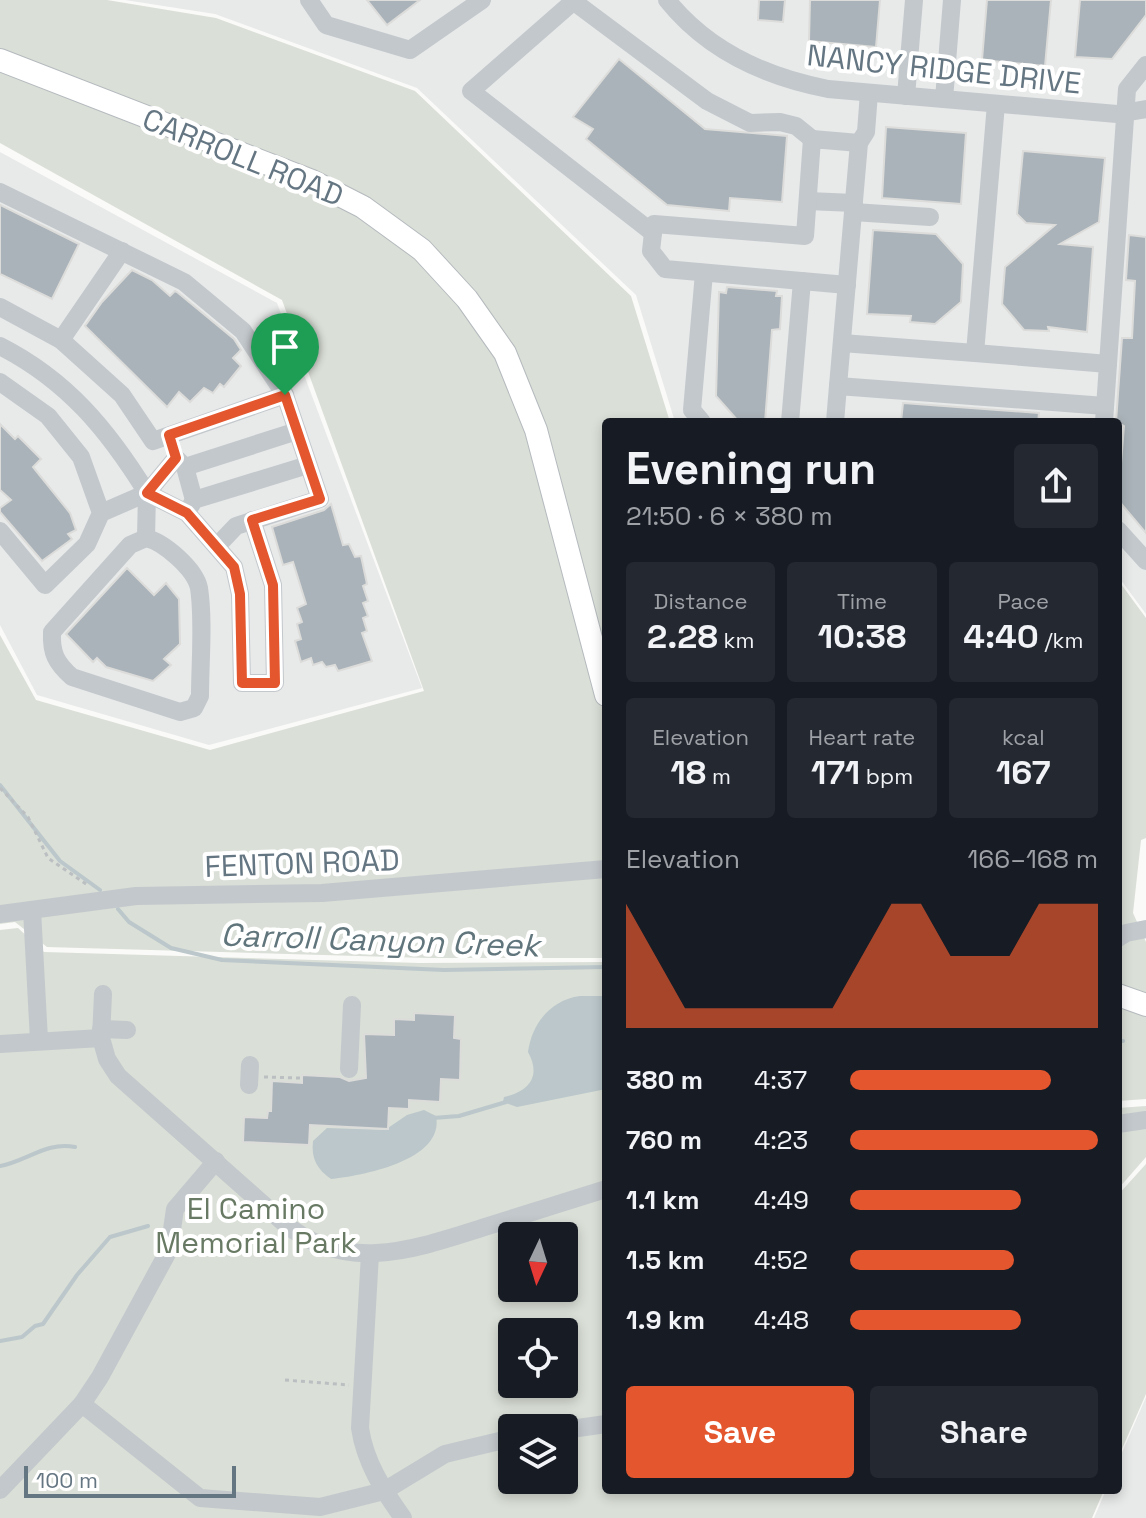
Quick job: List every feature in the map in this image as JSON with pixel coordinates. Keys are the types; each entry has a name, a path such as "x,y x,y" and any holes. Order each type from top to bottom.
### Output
{"main road":[{"name":"CARROLL ROAD","path":"0,60 312,181 363,207 422,250 467,299 505,353 536,430 602,680"},
{"path":"1122,996 1146,1005"}],"street":[{"path":"309,0 326,25 410,50 482,0"},
{"path":"448,0 459,16"},
{"name":"NANCY RIDGE DRIVE","path":"667,0 701,35 755,67 789,82 869,93 1117,114 1137,110"},
{"path":"906,96 914,0"},
{"path":"944,99 952,0"},
{"path":"653,233 471,91 574,1 707,101 750,123 780,122 796,126 812,139 859,143"},
{"path":"838,386 1104,414 1137,110 1127,89 1146,65"},
{"path":"835,418 859,143 866,132 869,93"},
{"path":"975,353 996,104"},
{"path":"812,139 805,236 654,224 651,251 665,269 847,285"},
{"path":"0,192 184,282 243,331 285,395 320,499 236,526 217,546"},
{"path":"808,201 930,217"},
{"path":"61,340 122,251"},
{"path":"699,418 692,410 704,273"},
{"path":"790,418 802,281"},
{"path":"0,307 61,340 122,395 153,441 285,395"},
{"path":"842,343 1108,364"},
{"path":"0,346 63,386 102,425 147,493 146,538"},
{"path":"0,382 48,416 81,457 101,513"},
{"path":"0,531 45,585 87,544 101,513 147,493 181,462 297,431"},
{"path":"169,435 181,462 191,506 234,567 240,594 242,683 275,683 273,585 252,520"},
{"path":"147,493 191,506 308,465"},
{"path":"1122,534 1146,561"},
{"path":"146,538 159,541 169,548 198,585 200,696 194,708 180,712 72,677 59,666 51,649 52,632 130,545 146,538"},
{"name":"FENTON ROAD","path":"0,914 136,896 322,893 602,869"},
{"path":"32,910 39,1040"},
{"path":"1122,936 1146,929"},
{"path":"103,994 101,1034 114,1059 118,1076 295,1233 326,1246 370,1254 409,1251 602,1190"},
{"path":"349,1069 352,1005"},
{"path":"0,1044 127,1030"},
{"path":"1122,1123 1146,1120"},
{"path":"0,1490 82,1404 169,1250 175,1209 216,1161"},
{"path":"370,1254 360,1385 363,1448 384,1491 403,1518"},
{"path":"82,1404 200,1498 320,1507 384,1491 445,1454 498,1441"},
{"path":"578,1428 602,1425"}],"path":[{"path":"0,788 28,817 48,858 108,900"},
{"path":"249,1076 300,1078"},
{"path":"285,1380 360,1385"}],"shaded area":[{"path":"125,0 1146,0 1146,614 1122,581 1122,418 674,418 636,295 417,88 215,14"},
{"path":"0,152 277,303 422,688 209,745 37,695 0,625"},
{"path":"602,996 602,1090 517,1107 503,1102 504,1097 526,1087 533,1076 534,1069 528,1052 539,1023 552,1008 570,998"},
{"path":"424,1110 436,1116 435,1132 414,1155 398,1163 331,1179 316,1163 313,1141 327,1128 385,1130 407,1115"},
{"path":"1146,1397 1146,1518 1094,1518 1104,1494 1122,1494 1122,1453"}],"green space":[{"path":"0,0 107,0 216,18 415,91 631,296 669,418 602,418 602,958 428,958 47,947 15,922 0,924 0,635 36,700 210,750 424,691 282,300 0,143"},
{"path":"1122,585 1146,618 1146,838 1141,840 1133,913 1146,942 1146,1099 1122,1101"},
{"name":"El Camino Memorial Park","path":"18,928 44,952 419,963 602,962 602,1494 1102,1494 1092,1518 0,1518 0,930"},
{"path":"1146,1106 1146,1157 1122,1184 1122,1108"},
{"path":"1146,1164 1146,1394 1122,1449 1122,1191"}],"building":[{"path":"367,0 420,0 387,25"},
{"path":"759,0 785,0 783,22 758,20"},
{"path":"810,0 880,0 876,47 809,41"},
{"path":"987,0 1051,0 1045,66 982,60"},
{"path":"1080,0 1146,0 1146,15 1112,59 1075,57"},
{"path":"619,59 705,129 787,136 782,202 730,198 729,211 667,205 586,139 593,129 573,117"},
{"path":"886,127 966,133 961,204 882,198"},
{"path":"1023,151 1105,158 1099,222 1060,244 1093,247 1087,332 1048,327 1049,331 1024,330 1002,304 1005,267 1055,225 1026,223 1017,214"},
{"path":"0,205 79,244 52,299 0,274"},
{"path":"873,230 936,234 963,264 961,302 935,324 910,322 911,316 867,314"},
{"path":"1129,235 1146,237 1146,533 1122,505 1124,426 1122,418 1116,418 1122,338 1132,338 1135,281 1126,280"},
{"path":"132,270 152,280 170,296 177,292 234,339 241,350 233,358 241,366 224,387 220,384 213,393 204,388 190,402 179,392 167,407 85,326 102,302"},
{"path":"727,287 777,291 776,296 782,296 780,329 772,330 765,418 735,418 716,396 719,292 726,293"},
{"path":"903,403 1039,413 1038,418 901,418"},
{"path":"0,424 15,439 18,436 41,459 33,467 70,513 76,530 68,534 72,539 42,561 0,512 0,508 11,500 0,490"},
{"path":"331,504 343,545 349,544 355,557 361,556 367,584 363,586 368,601 363,603 368,616 363,618 367,631 362,633 372,661 338,671 335,665 326,667 322,662 313,665 311,658 301,662 295,641 301,639 297,624 302,622 297,608 306,604 293,562 283,565 272,527 324,510"},
{"path":"127,568 154,595 166,583 179,599 180,644 164,659 171,665 153,681 106,667 97,658 93,662 66,634"},
{"path":"414,1013 455,1015 454,1038 461,1039 460,1080 441,1079 440,1102 409,1100 409,1109 389,1108 388,1129 310,1125 309,1145 243,1142 244,1117 267,1118 268,1111 271,1111 272,1081 302,1083 302,1075 340,1077 349,1081 366,1078 364,1034 394,1035 394,1019 414,1020"}],"waterway":[{"name":"Carroll Canyon Creek","path":"0,785 60,861 100,890"},
{"name":"Carroll Canyon Creek","path":"118,909 129,922 171,948 222,960 444,970 602,967"},
{"path":"433,1118 459,1116 506,1102"},
{"path":"0,1166 46,1149 75,1147"},
{"path":"0,1341 22,1337 35,1326 43,1324 77,1275 110,1237 148,1226"}],"route":[{"path":"285,395 320,499 252,520 273,585 275,683 242,683 240,594 234,567 187,513 147,493 176,458 169,435 285,395"}]}
